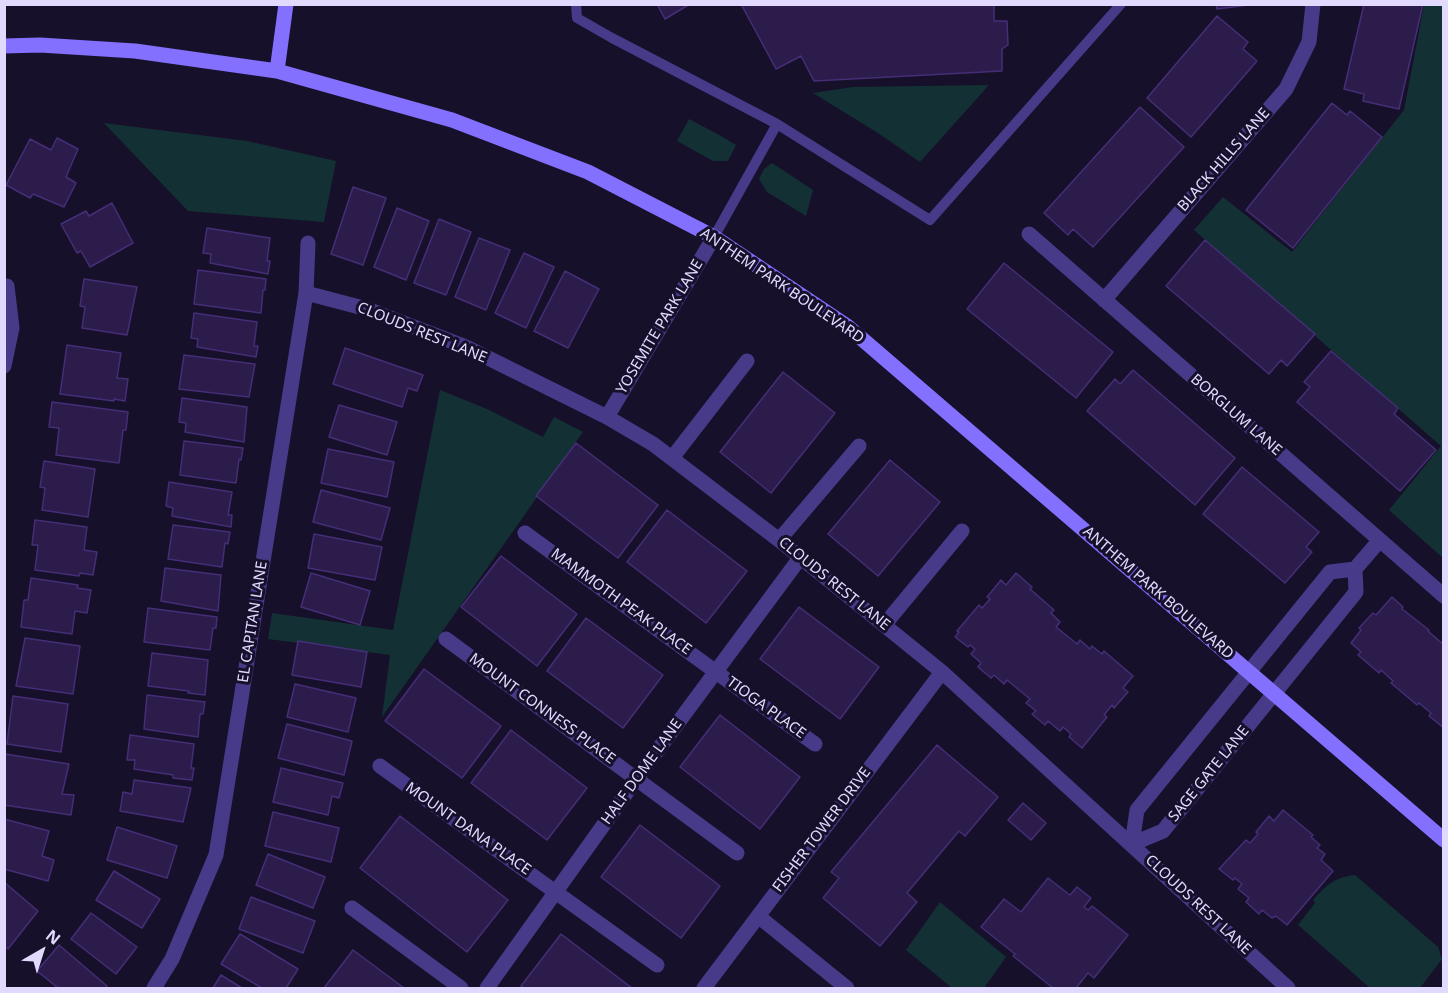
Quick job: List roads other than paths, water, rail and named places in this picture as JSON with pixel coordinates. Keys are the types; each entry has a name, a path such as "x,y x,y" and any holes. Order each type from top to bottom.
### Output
{"main road":[{"path":"277,71 286,4"},
{"name":"ANTHEM PARK BOULEVARD","path":"4,46 40,45 135,51 277,71 452,120 588,172 714,237 847,326 1443,840"}],"street":[{"name":"BLACK HILLS LANE","path":"1104,300 1286,89 1309,42 1312,4"},
{"name":"BORGLUM LANE","path":"1029,234 1443,596"},
{"name":"YOSEMITE PARK LANE","path":"607,417 714,237"},
{"name":"EL CAPITAN LANE","path":"154,988 172,959 216,855 306,293 308,243"},
{"path":"4,366 12,328 6,286"},
{"name":"CLOUDS REST LANE","path":"306,293 366,309 466,347 607,417 672,458 885,624 942,672 1288,988"},
{"path":"672,458 747,361"},
{"path":"779,540 859,446"},
{"path":"885,624 962,531"},
{"name":"MAMMOTH PEAK PLACE","path":"525,533 716,672"},
{"path":"1132,844 1137,810 1330,572 1355,569 1380,540"},
{"name":"HALF DOME LANE","path":"487,988 637,778 800,558"},
{"name":"SAGE GATE LANE","path":"1132,844 1163,831 1356,592 1355,569"},
{"name":"MOUNT CONNESS PLACE","path":"446,639 737,853"},
{"name":"TIOGA PLACE","path":"716,672 815,744"},
{"name":"FISHER TOWER DRIVE","path":"704,988 942,672"},
{"name":"MOUNT DANA PLACE","path":"380,766 657,965"},
{"path":"352,908 461,988"},
{"path":"758,916 847,988"}],"lane":[{"path":"576,4 577,18 777,124 930,220 1121,4"},
{"path":"714,237 777,124"}]}
